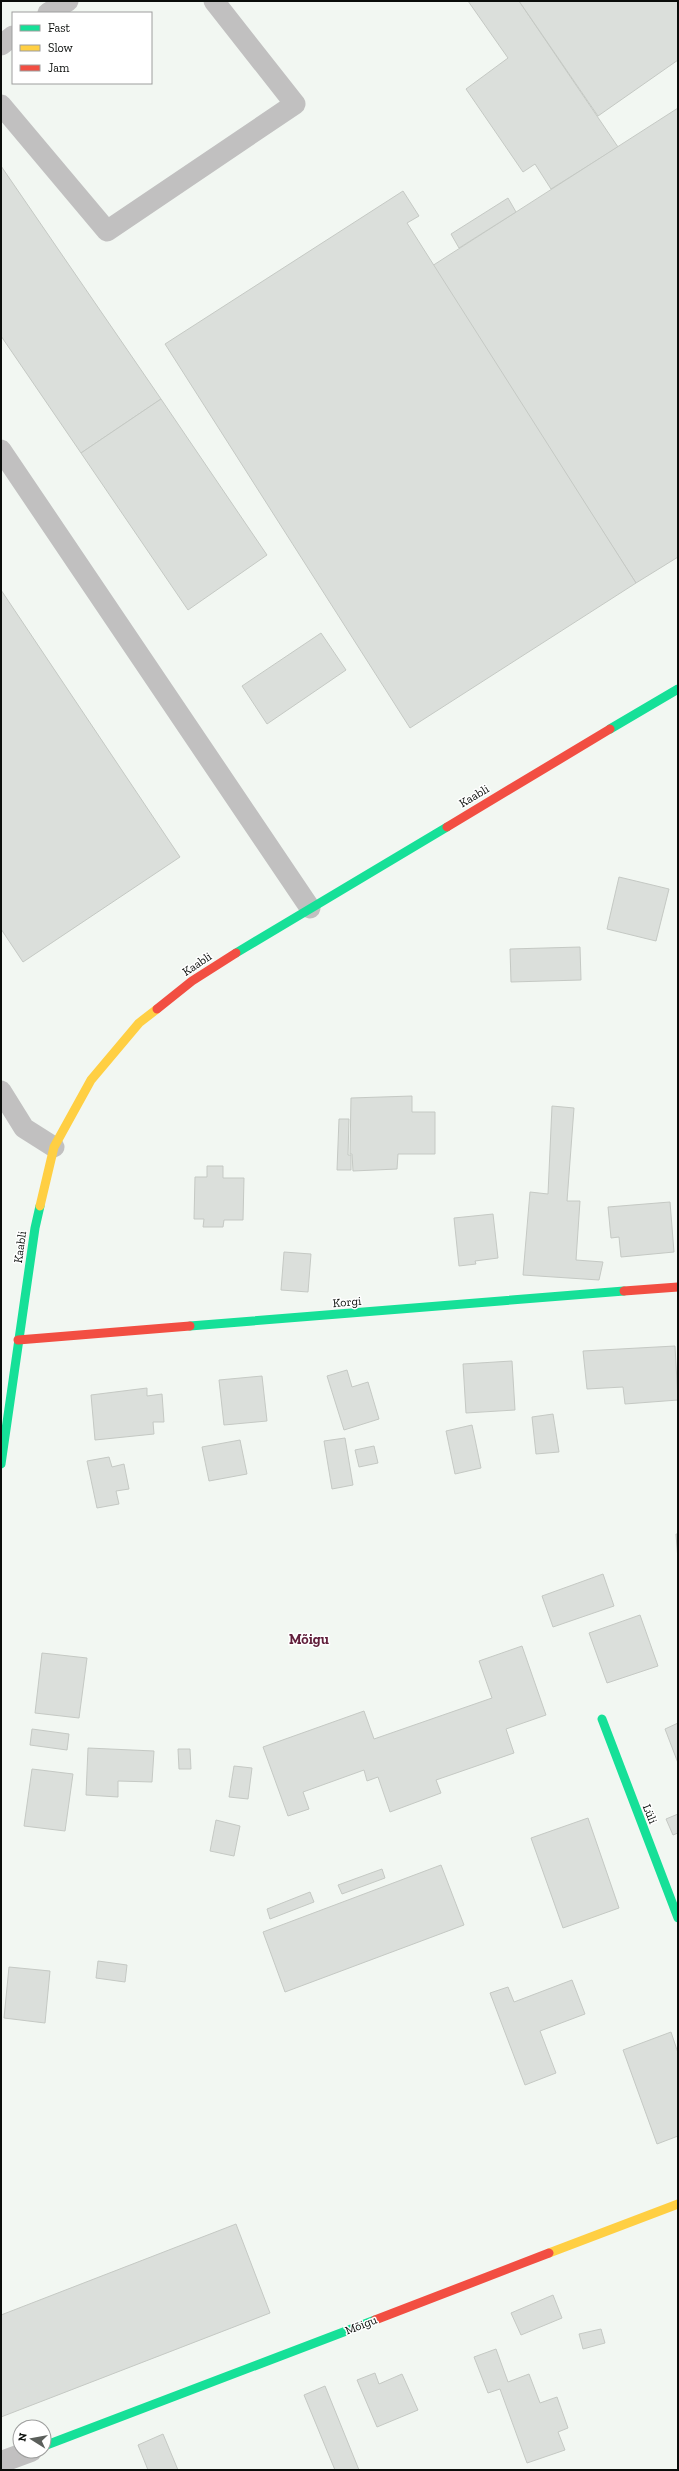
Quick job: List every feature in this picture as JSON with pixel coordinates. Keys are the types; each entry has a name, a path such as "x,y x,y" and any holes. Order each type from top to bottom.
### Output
{"street":[{"name":"Kaabli","path":"1,1464 35,1228 54,1147 91,1080 139,1023 192,981 310,908 678,689"},
{"name":"Korgi","path":"18,1340 678,1287"},
{"name":"Lüli","path":"602,1719 614,1754 678,1918"},
{"name":"Mõigu","path":"52,2443 678,2204"},
{"path":"1,2462 12,2458"}],"lane":[{"path":"50,12 68,1"},
{"path":"1,105 107,231 295,104 214,1"},
{"path":"1,45 12,37"},
{"path":"1,450 310,908"},
{"path":"1,1091 24,1128 54,1147"}],"building":[{"path":"468,1 519,1 618,147 551,189 535,164 523,172 466,89 508,58"},
{"path":"519,1 678,1 678,60 598,116"},
{"path":"678,108 678,557 636,583 432,266"},
{"path":"1,166 161,399 81,453 1,336"},
{"path":"403,191 419,216 407,223 636,583 410,728 165,344"},
{"path":"508,198 516,212 459,248 451,234"},
{"path":"161,399 267,555 188,610 81,453"},
{"path":"1,590 180,857 23,962 1,929"},
{"path":"321,633 346,670 267,724 242,686"},
{"path":"619,877 669,889 656,941 607,929"},
{"path":"580,947 581,980 511,982 510,949"},
{"path":"412,1096 412,1112 435,1112 435,1154 398,1154 397,1169 353,1171 352,1154 350,1154 351,1098"},
{"path":"552,1106 574,1108 567,1201 580,1201 576,1260 603,1262 599,1280 523,1275 530,1192 548,1194"},
{"path":"339,1119 349,1119 348,1155 351,1155 351,1170 337,1170"},
{"path":"207,1166 223,1166 223,1178 244,1178 243,1220 224,1220 223,1227 203,1227 204,1219 194,1219 195,1177 207,1177"},
{"path":"670,1202 674,1252 621,1257 619,1237 611,1238 608,1207"},
{"path":"493,1214 498,1258 475,1261 476,1264 459,1266 454,1218"},
{"path":"284,1252 311,1254 308,1292 281,1290"},
{"path":"675,1346 678,1400 625,1404 623,1387 587,1389 583,1351"},
{"path":"512,1361 515,1410 466,1413 463,1364"},
{"path":"347,1370 352,1387 368,1382 379,1419 344,1430 327,1376"},
{"path":"262,1376 267,1421 224,1425 219,1380"},
{"path":"147,1388 147,1396 162,1394 164,1422 153,1422 154,1434 95,1440 91,1395"},
{"path":"553,1414 559,1452 536,1454 532,1417"},
{"path":"472,1425 481,1468 455,1474 446,1431"},
{"path":"345,1438 353,1485 332,1489 324,1441"},
{"path":"240,1440 247,1474 209,1481 202,1447"},
{"path":"374,1446 378,1463 359,1467 355,1450"},
{"path":"109,1457 112,1467 124,1464 129,1489 116,1491 119,1504 97,1508 87,1461"},
{"path":"676,1534 678,1534 678,1560"},
{"path":"603,1574 614,1606 553,1627 542,1596"},
{"path":"640,1615 658,1666 607,1683 589,1633"},
{"path":"522,1646 546,1715 506,1729 514,1753 436,1780 441,1793 390,1812 378,1777 367,1781 364,1770 303,1792 309,1809 288,1816 263,1747 364,1711 374,1739 492,1698 479,1661"},
{"path":"42,1653 87,1658 79,1718 35,1713"},
{"path":"678,1723 678,1763 665,1729"},
{"path":"32,1729 69,1734 67,1750 30,1745"},
{"path":"88,1748 154,1751 152,1782 118,1781 118,1797 86,1795"},
{"path":"178,1749 190,1749 191,1769 179,1769"},
{"path":"234,1766 252,1768 248,1799 229,1797"},
{"path":"32,1769 73,1774 65,1831 24,1826"},
{"path":"678,1814 678,1833 673,1835 666,1819"},
{"path":"588,1818 619,1908 563,1928 531,1838"},
{"path":"216,1820 240,1826 234,1856 210,1851"},
{"path":"441,1865 464,1925 285,1992 263,1932"},
{"path":"382,1869 385,1878 342,1894 338,1885"},
{"path":"310,1892 314,1902 270,1919 267,1909"},
{"path":"98,1961 127,1965 125,1982 96,1978"},
{"path":"9,1967 50,1971 45,2023 4,2018"},
{"path":"572,1980 585,2014 540,2031 556,2073 525,2085 490,1993 508,1987 514,2002"},
{"path":"671,2032 678,2053 678,2136 657,2144 623,2050"},
{"path":"236,2224 270,2313 1,2417 1,2315"},
{"path":"553,2295 562,2318 521,2335 511,2313"},
{"path":"601,2329 605,2343 583,2349 579,2334"},
{"path":"496,2349 508,2382 529,2374 540,2403 557,2397 568,2428 558,2432 565,2450 527,2463 500,2389 488,2393 474,2357"},
{"path":"375,2373 379,2384 402,2374 418,2410 377,2427 357,2380"},
{"path":"325,2386 359,2470 335,2470 304,2395"},
{"path":"163,2434 178,2470 148,2470 138,2445"}],"traffic: fast":[{"path":"610,729 678,689"},
{"path":"236,953 447,827"},
{"path":"1,1464 35,1228 40,1206"},
{"path":"190,1326 624,1291"},
{"path":"602,1719 678,1918"},
{"path":"52,2443 375,2320"}],"traffic: slow":[{"path":"40,1206 54,1147 91,1080 139,1023 157,1009"},
{"path":"549,2253 678,2204"}],"traffic: jam":[{"path":"447,827 610,729"},
{"path":"157,1009 192,981 236,953"},
{"path":"624,1291 678,1287"},
{"path":"18,1340 190,1326"},
{"path":"375,2320 549,2253"}],"district":[{"name":"Mõigu","path":"309,1639"}]}
